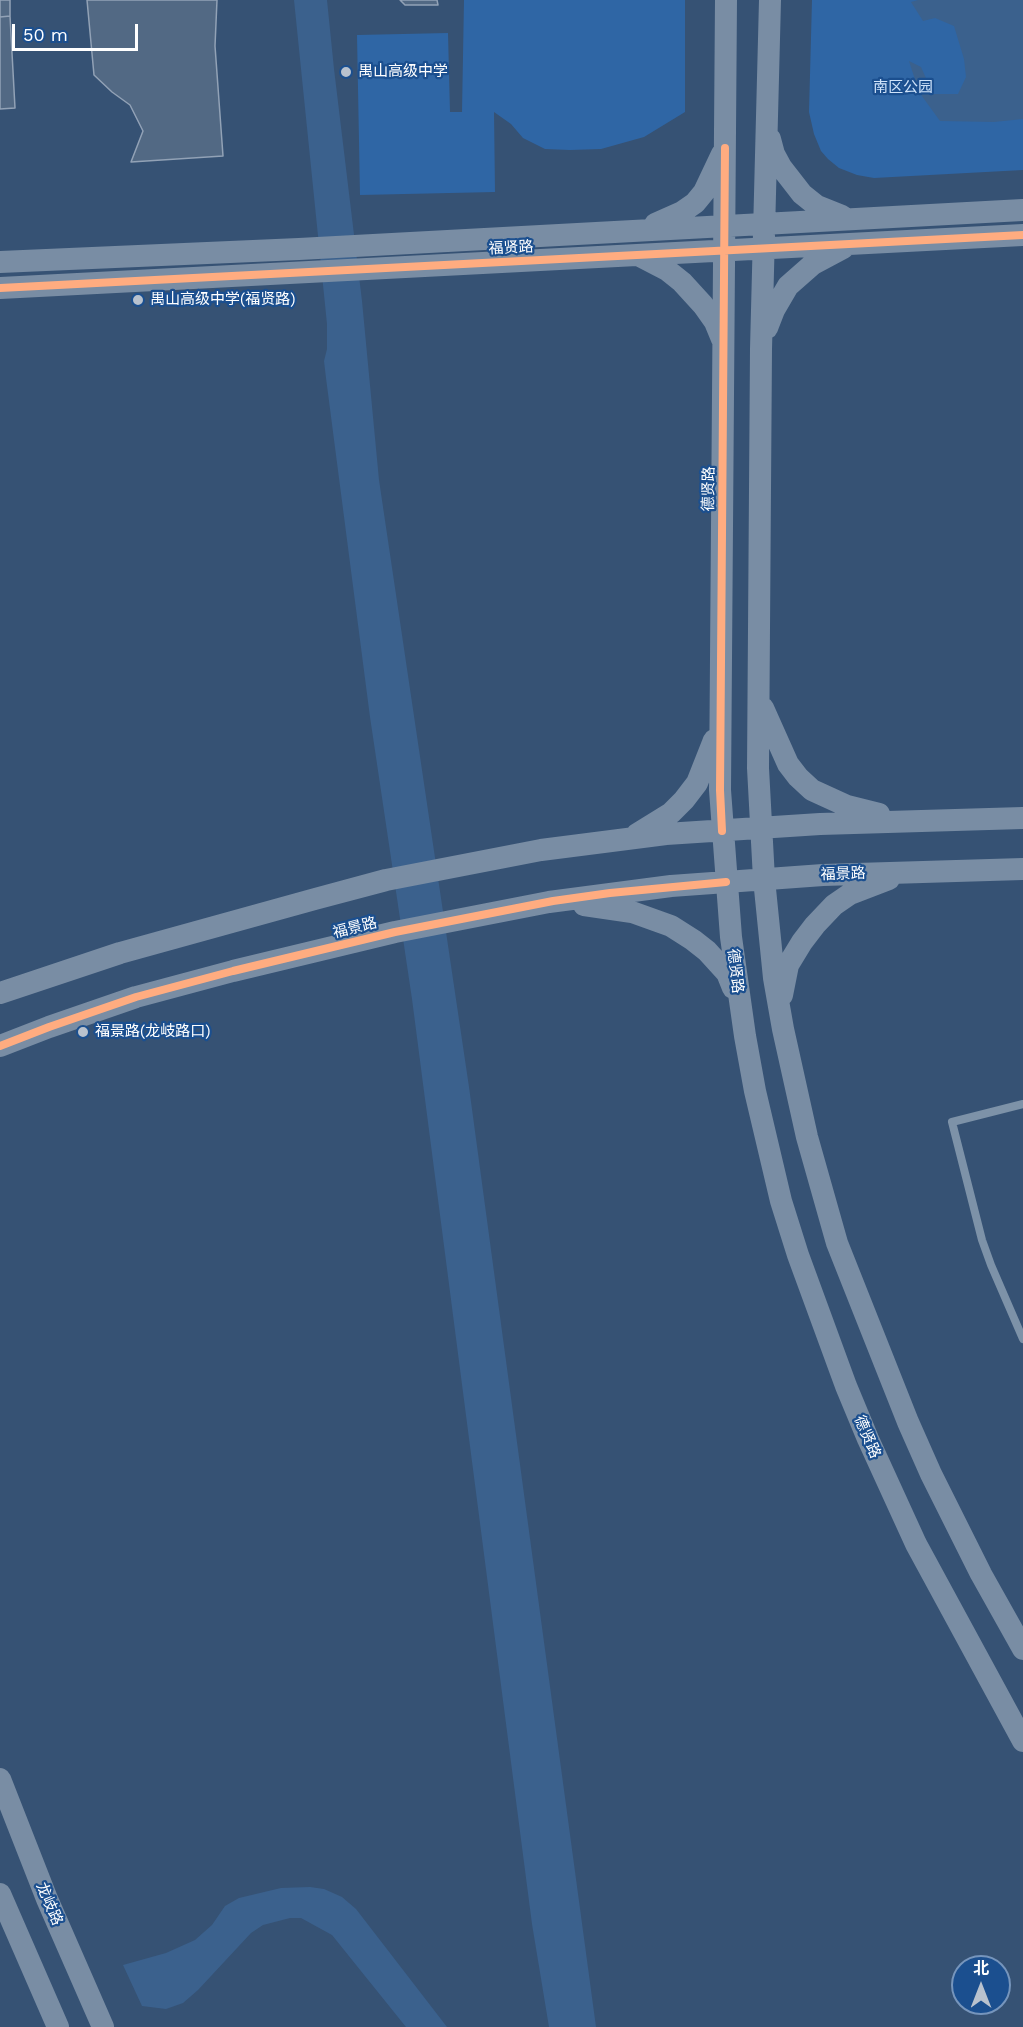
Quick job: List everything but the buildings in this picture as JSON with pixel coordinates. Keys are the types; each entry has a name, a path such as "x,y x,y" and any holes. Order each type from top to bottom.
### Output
{"main road":[{"name":"德贤路","path":"726,0 720,790 726,882 740,1003 755,1091 781,1201 842,1376 916,1544 1023,1741"},
{"path":"770,0 761,347 758,768 760,828 771,956 779,1008 807,1137 837,1243 931,1474 981,1574 1023,1649"},
{"path":"766,128 774,154 802,194 817,206 849,219"},
{"path":"639,230 681,212 695,203 704,192 725,148"},
{"name":"福贤路","path":"0,262 299,249 1023,210"},
{"name":"福贤路","path":"0,288 1023,235"},
{"path":"761,347 774,310 788,286 813,264 844,247 864,244"},
{"path":"639,255 667,270 703,305 715,322 723,344"},
{"path":"759,699 788,764 812,790 847,806 910,821"},
{"path":"629,838 671,813 684,800 697,783 708,760 720,721"},
{"path":"0,993 120,953 386,880 541,849 629,838 820,824 1023,818"},
{"name":"福景路","path":"0,1046 136,997 233,971 395,932 553,902 610,893 764,879 1023,869"},
{"path":"779,1008 788,965 801,942 834,905 850,894 910,872"},
{"path":"553,902 632,912 671,926 693,940 727,973 740,1003"},
{"name":"龙岐路","path":"0,1779 46,1899 104,2027"},
{"path":"0,1894 58,2027"}],"lane":[{"path":"1023,1104 952,1122 988,1257 1023,1340"}],"green space":[{"path":"464,0 685,0 685,112 644,137 601,149 570,150 545,149 523,138 511,124 494,112 495,192 360,195 357,35 448,33 450,112 462,112"},
{"name":"南区公园","path":"812,0 1023,0 1023,170 874,178 839,168 821,151 809,112"}],"shaded area":[{"path":"294,0 327,0 362,301 379,480 469,1087 596,2027 549,2027 532,1924 412,999 370,717 326,378 324,361 327,349 327,324"},
{"path":"918,0 1023,0 1023,119 994,122 940,121 919,92 909,61 921,67 933,94 958,94 966,77 964,59 954,26 935,18 923,21 911,2"},
{"path":"281,1888 324,1889 342,1897 356,1909 447,2027 406,2027 332,1935 301,1918 290,1918 263,1925 251,1933 183,2003 166,2009 142,2006 123,1965 166,1953 195,1940 212,1925 225,1906 239,1898"}],"cycle path":[{"path":"722,831 720,790 725,148"},
{"path":"0,288 1023,235"},
{"path":"0,1046 136,997 395,932 553,901 726,882"}],"place":[{"name":"禺山高级中学","path":"346,72"},
{"name":"禺山高级中学(福贤路)","path":"138,300"},
{"name":"福景路(龙岐路口)","path":"83,1032"}]}
